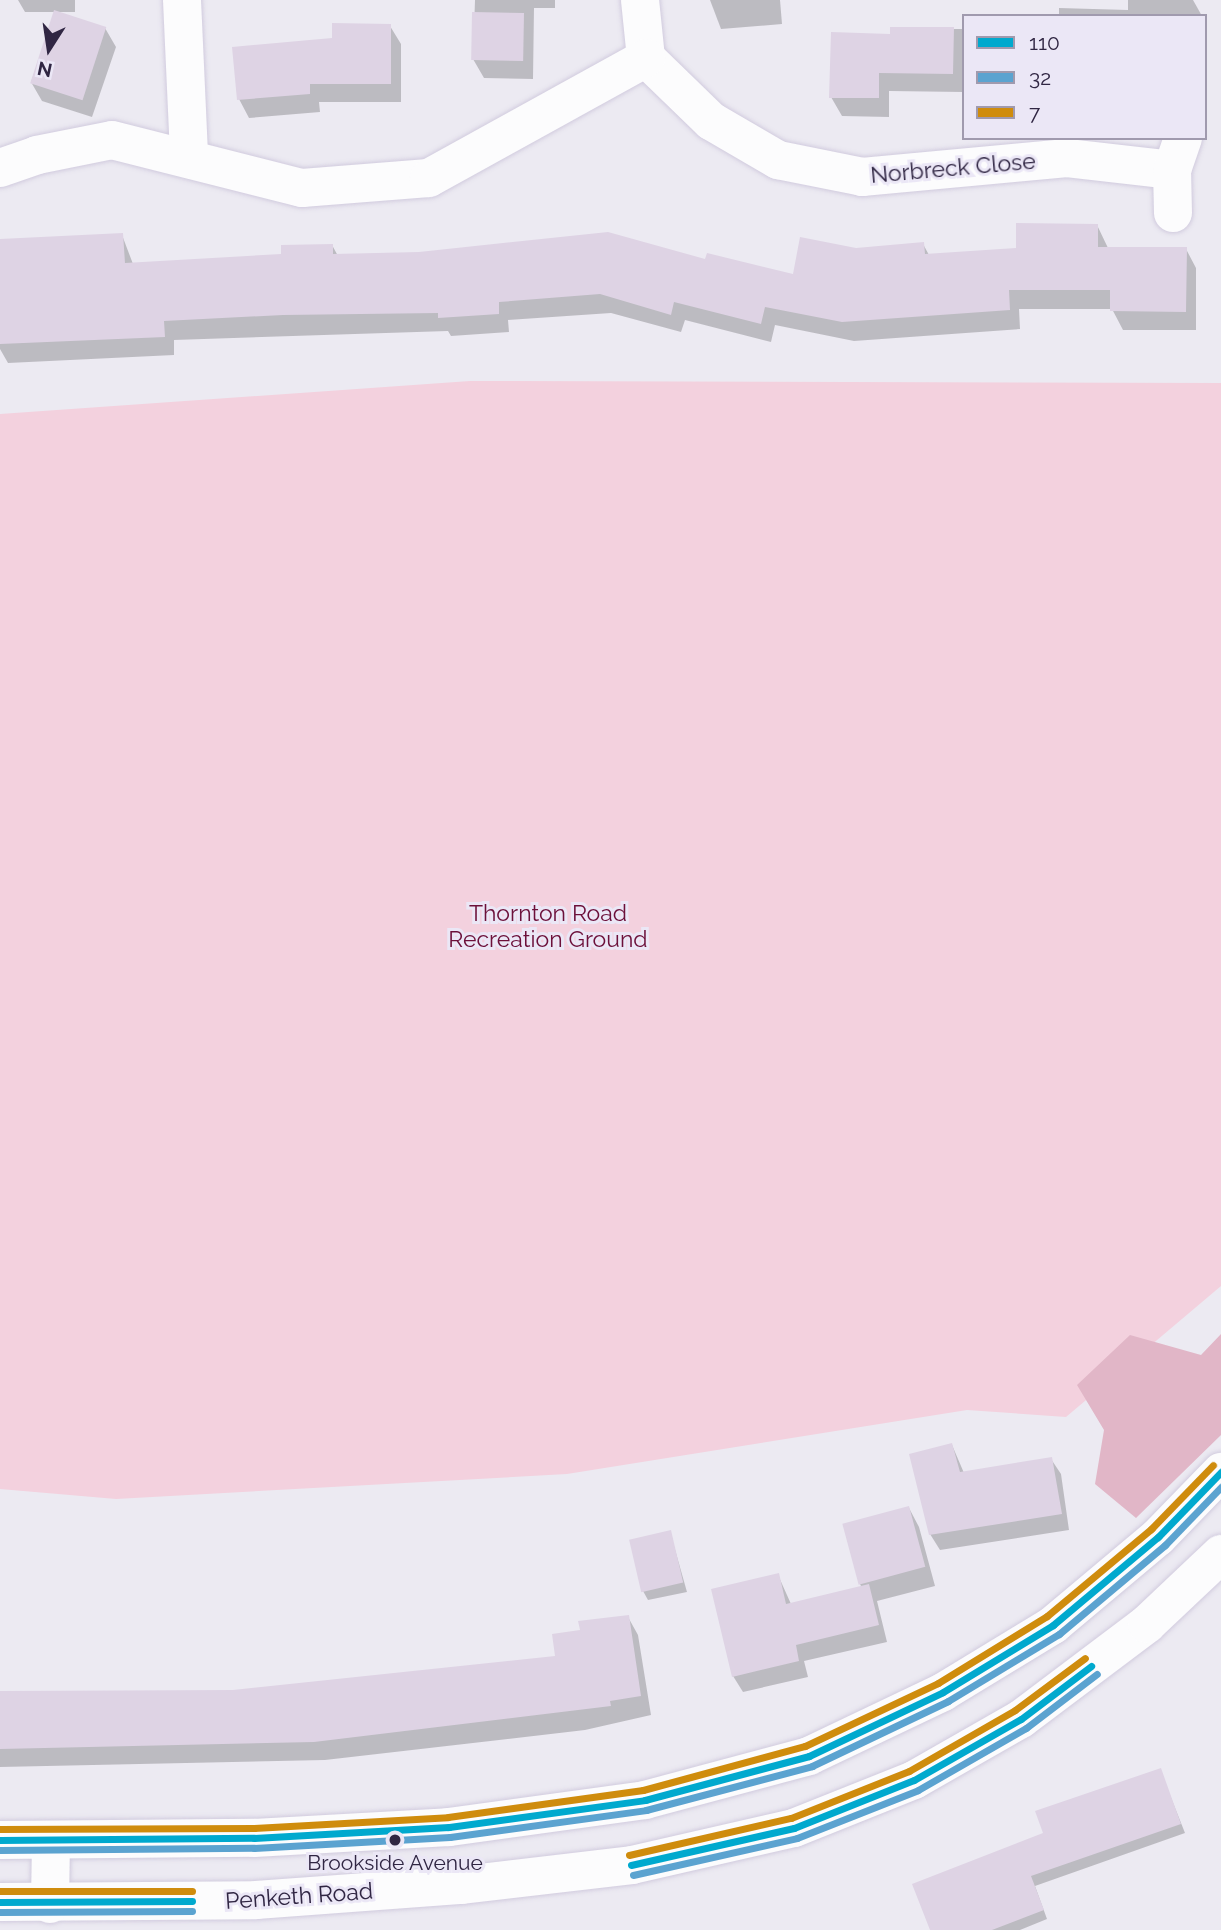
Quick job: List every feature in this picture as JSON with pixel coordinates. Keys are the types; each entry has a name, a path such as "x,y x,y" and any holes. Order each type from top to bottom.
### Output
{"main road":[{"path":"182,0 188,156"},
{"path":"0,168 37,155 113,140 188,156 302,188 429,178 646,58 640,0"},
{"name":"Norbreck Close","path":"646,58 711,121 778,160 862,177 1067,158 1177,154 1173,213"},
{"path":"0,1840 254,1838 449,1827 701,1788 809,1756 988,1666 1074,1607 1158,1537 1221,1472"},
{"name":"Penketh Road","path":"0,1902 50,1904 256,1900 462,1885 632,1865 716,1849 856,1804 968,1752 1021,1719 1147,1624 1221,1554"},
{"path":"701,1788 716,1849"},
{"path":"50,1904 51,1841"}],"green space":[{"name":"Thornton Road Recreation Ground","path":"470,381 1221,383 1221,1286 1066,1417 967,1410 567,1474 116,1499 0,1489 0,414"}],"shaded area":[{"path":"1221,1334 1221,1435 1136,1518 1095,1484 1104,1430 1077,1385 1130,1335 1201,1355"}],"building":[{"path":"54,10 106,27 83,100 30,83"},
{"path":"472,12 524,13 523,61 471,60"},
{"path":"332,23 391,24 391,84 310,84 310,94 237,100 232,47 332,38"},
{"path":"890,27 954,27 953,74 879,73 879,98 829,98 831,32 890,34"},
{"path":"1016,223 1098,224 1098,247 1187,247 1186,312 1110,311 1110,290 1009,290 1010,310 842,322 765,307 761,324 674,302 671,315 600,294 499,302 499,314 438,318 438,313 283,315 164,321 165,337 0,344 0,239 123,233 125,263 281,254 281,245 333,244 333,254 419,252 608,232 705,259 707,253 793,274 800,237 856,248 924,242 925,254 1016,248"},
{"path":"952,1443 960,1472 1052,1457 1062,1514 929,1535 909,1454"},
{"path":"909,1506 925,1567 859,1585 842,1524"},
{"path":"671,1530 683,1583 641,1592 629,1540"},
{"path":"779,1573 786,1604 869,1584 879,1625 796,1645 799,1661 732,1677 711,1589"},
{"path":"629,1615 641,1696 610,1701 611,1706 314,1742 0,1749 0,1691 233,1690 555,1656 552,1634 580,1630 578,1621"},
{"path":"1161,1768 1181,1824 1031,1876 1044,1910 992,1930 930,1930 912,1884 1043,1833 1035,1811"}],"transit line":[{"name":"7","path":"0,1829 254,1828 448,1817 643,1790 805,1746 938,1683 1047,1616 1151,1529 1213,1465"},
{"name":"110","path":"0,1840 254,1838 449,1827 645,1800 809,1756 943,1692 1053,1625 1158,1537 1221,1472"},
{"name":"32","path":"0,1850 254,1848 450,1837 646,1810 812,1766 948,1701 1059,1634 1165,1545 1221,1487"},
{"name":"7","path":"629,1855 791,1818 909,1771 1015,1710 1085,1658"},
{"name":"110","path":"631,1865 794,1828 914,1780 1021,1719 1091,1666"},
{"name":"32","path":"633,1875 797,1838 918,1790 1026,1728 1097,1674"},
{"name":"7","path":"0,1891 192,1891"},
{"name":"110","path":"0,1902 192,1901"},
{"name":"32","path":"0,1912 192,1911"}],"place":[{"name":"Brookside Avenue","path":"395,1840"}]}
